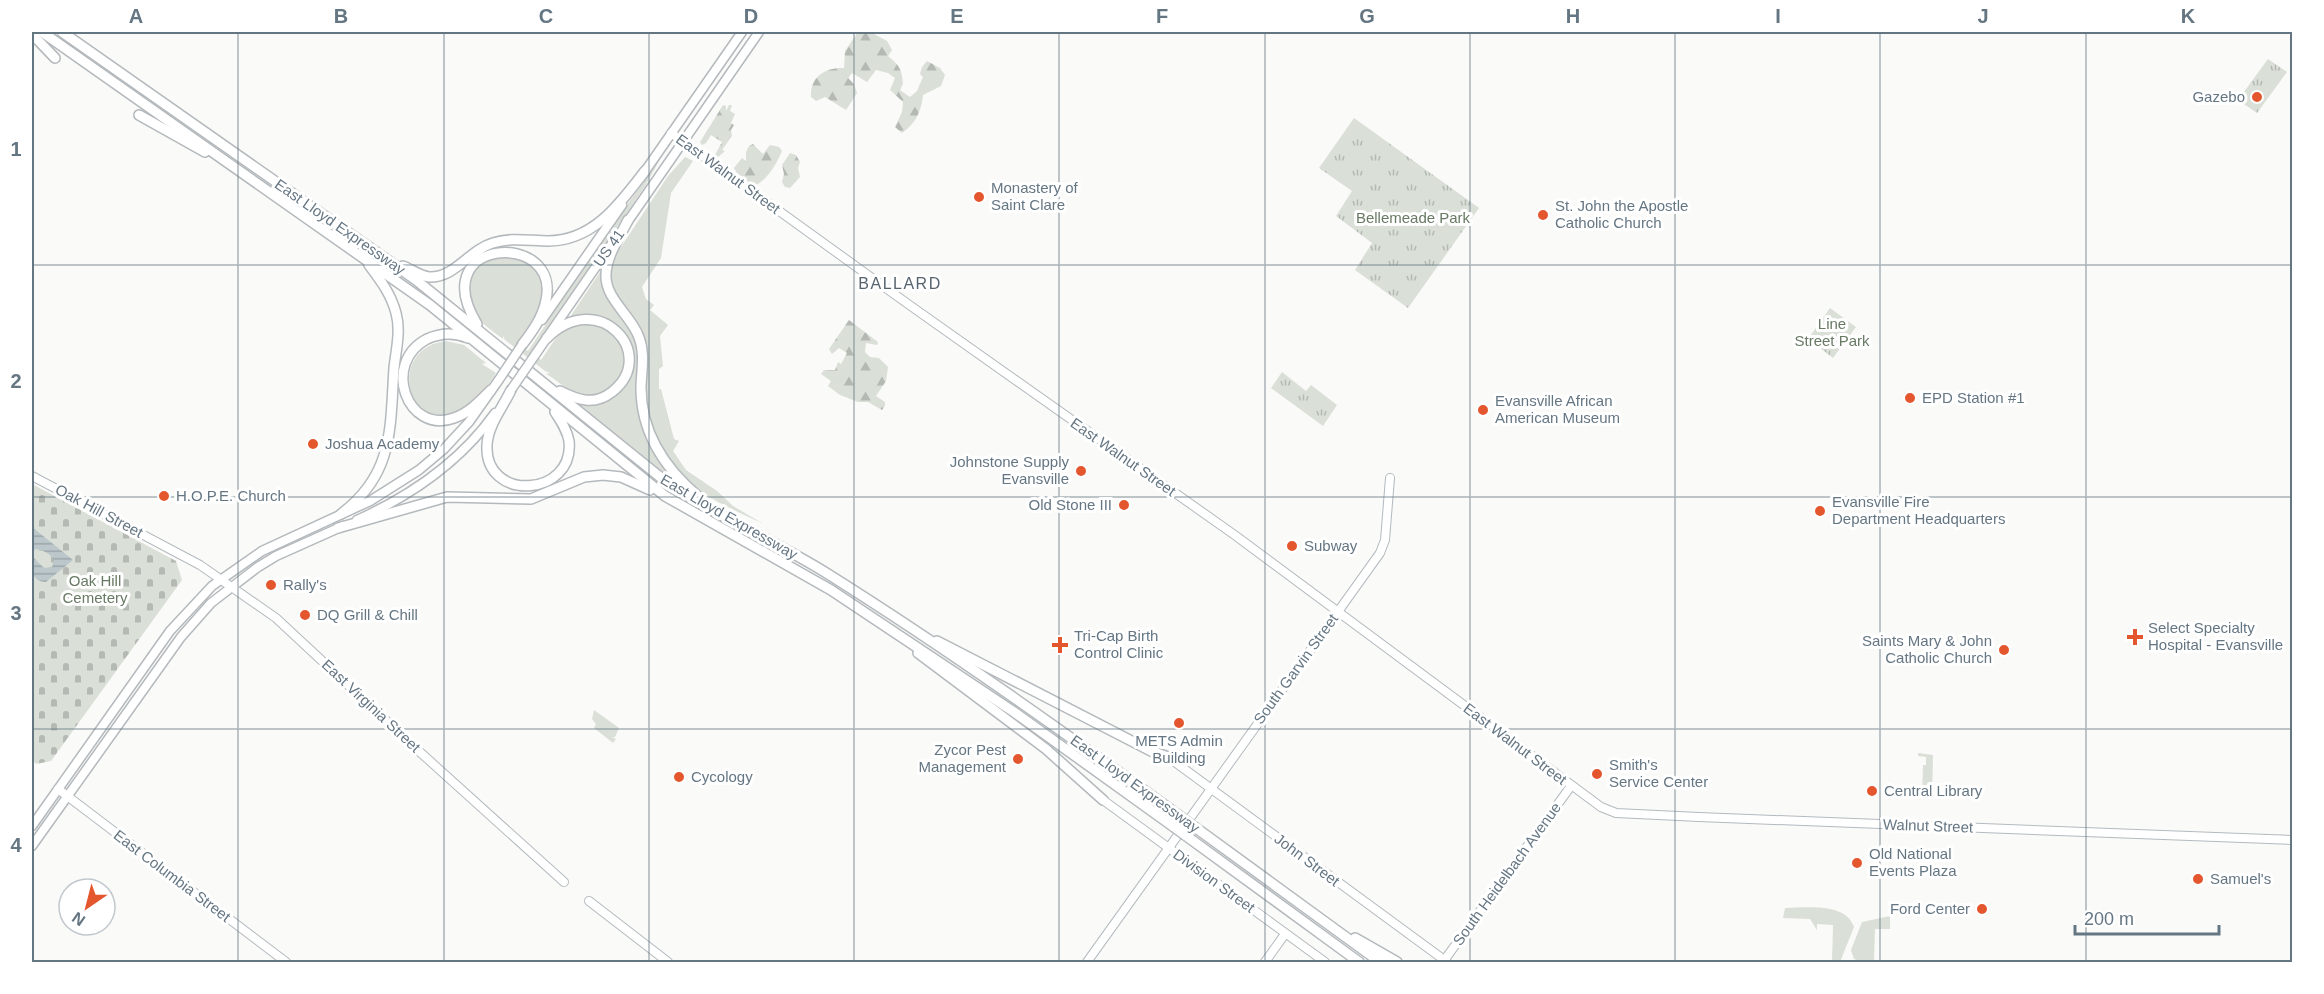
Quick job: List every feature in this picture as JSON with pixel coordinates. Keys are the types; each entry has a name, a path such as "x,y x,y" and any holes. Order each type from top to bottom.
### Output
{"highway":[{"name":"East Lloyd Expressway","path":"42,32 430,305 664,496 807,575 1014,712 1359,963"},
{"name":"East Lloyd Expressway","path":"62,32 386,258 481,331 657,476 810,563 912,629 1048,721 1380,963"},
{"name":"US 41","path":"32,826 170,631 221,579 272,545 382,495 419,470 464,428 742,32"},
{"name":"US 41","path":"32,846 187,629 212,603 232,586 276,556 392,502 443,468 486,424 759,32"},
{"path":"32,34 55,58"},
{"path":"139,115 201,150 228,162"},
{"path":"386,258 429,277 445,274 455,269 476,250 497,241 557,240 574,236 604,219 645,171"},
{"path":"628,220 607,264 606,283 609,292 632,322 639,337 643,354 642,400 649,434 673,474 724,516"},
{"path":"481,331 466,303 464,288 466,277 485,256 500,252 517,253 537,266 547,290 541,315 522,345"},
{"path":"341,514 368,488 381,468 386,452 397,341 397,316 392,298 383,282 362,256"},
{"path":"547,338 565,324 578,320 600,321 619,334 627,346 629,358 627,371 621,383 602,398 592,401 581,400 549,388"},
{"path":"475,342 451,334 438,335 425,341 406,361 402,376 404,393 408,401 420,413 435,420 444,420 453,419 470,410 491,390"},
{"path":"511,390 493,424 487,445 492,466 507,482 529,487 542,484 554,477 565,463 568,449 567,436 550,405"},
{"path":"338,528 437,499 460,496 526,499 548,493 570,482 603,475 621,477 664,496"},
{"path":"912,629 1151,751 1168,757"},
{"path":"898,635 925,660 1047,749 1103,800"},
{"path":"1313,914 1397,963"}],"main road":[{"name":"East Walnut Street","path":"671,133 1236,536 1571,786"},
{"name":"Oak Hill Street","path":"32,476 166,547"},
{"name":"South Garvin Street","path":"1087,963 1383,546 1390,478"},
{"name":"East Virginia Street","path":"166,547 232,586 276,618 564,882"},
{"name":"John Street","path":"1168,757 1445,962"},
{"name":"Walnut Street","path":"1571,786 1601,807 1616,813 2292,840"},
{"name":"South Heidelbach Avenue","path":"1445,962 1571,786"},
{"name":"East Columbia Street","path":"58,789 286,963"},
{"name":"Division Street","path":"1103,800 1325,963"},
{"path":"589,901 668,963"},
{"path":"1264,963 1285,934"}],"green space":[{"path":"858,32 875,32 874,34 887,41 892,50 888,56 901,71 903,84 900,90 910,97 917,91 923,77 920,74 922,67 927,61 940,68 945,75 941,86 923,95 917,117 902,133 895,127 902,112 903,102 890,90 895,78 888,73 876,70 867,82 852,73 848,78 854,84 857,93 846,110 825,97 816,101 811,97 813,83 820,74 831,69 844,68 845,51"},
{"path":"2268,59 2287,72 2257,113 2238,100"},
{"path":"723,105 726,106 726,111 729,105 732,105 730,111 735,114 731,123 734,125 731,130 732,136 722,150 725,151 718,157 715,155 722,142 711,135 706,143 702,145 700,142"},
{"name":"Bellemeade Park","path":"1354,118 1479,208 1408,308 1355,270 1372,243 1336,216 1352,191 1319,168"},
{"path":"753,144 763,154 770,145 779,147 782,151 767,176 754,186 734,168 742,158 746,161 746,152"},
{"path":"790,153 796,155 800,162 798,168 800,177 790,188 785,187 782,182 784,174 782,165"},
{"path":"685,157 693,161 671,193 661,258 642,287 646,299 654,305 650,310 668,325 660,336 663,366 659,369 659,389 661,389 674,439 679,441 673,451 686,470 717,491 733,506 762,523 720,503 685,480 660,448 651,427 646,402 645,348 642,333 612,286 610,276 617,253 668,176"},
{"path":"661,158 645,186 532,353 541,360 563,331 581,323 606,328 616,336 625,359 622,371 614,384 597,396 578,395 546,374 550,373 477,317 470,302 473,275 482,263 495,257 510,257 524,261 536,270 543,283 542,300 535,317 517,343 528,351 612,225"},
{"path":"602,269 602,281 607,295 636,339 648,441 671,478 578,403 598,402 612,398 622,389 626,378 629,341 624,332 602,317 590,315 570,317"},
{"name":"Line Street Park","path":"1830,308 1856,327 1833,358 1808,339"},
{"path":"849,320 878,342 877,345 866,343 865,352 870,357 879,358 888,367 886,381 876,396 885,402 882,410 868,402 858,402 840,395 828,386 831,381 821,374 824,370 835,370 838,362 841,364 847,353 839,348 832,354 829,349"},
{"path":"446,341 464,345 486,363 482,364 496,373 468,410 437,415 424,410 415,399 410,386 410,371 416,357 428,347"},
{"path":"1282,372 1306,391 1311,385 1337,405 1323,426 1271,388"},
{"name":"Oak Hill Cemetery","path":"32,484 176,561 182,580 51,761 36,764 32,760"},
{"path":"594,710 619,728 615,737 612,737 616,739 613,743 594,728 596,724 592,719"},
{"path":"1918,753 1933,755 1932,798 1922,797 1923,765 1926,765 1926,757 1918,756"},
{"path":"1814,907 1843,913 1854,927 1840,962 1832,962 1833,925 1817,924 1817,930 1810,919 1783,918 1785,908"},
{"path":"1890,916 1890,929 1875,929 1874,962 1854,959 1851,950 1862,922"}],"shaded area":[{"path":"32,527 73,560 46,582 35,577 32,569 32,556 44,568 52,567 54,560 44,551 32,550"}],"place":[{"name":"Gazebo","path":"2257,97"},
{"name":"Monastery of Saint Clare","path":"979,197"},
{"name":"St. John the Apostle Catholic Church","path":"1543,215"},
{"name":"EPD Station #1","path":"1910,398"},
{"name":"Evansville African American Museum","path":"1483,410"},
{"name":"Joshua Academy","path":"313,444"},
{"name":"Johnstone Supply Evansville","path":"1081,471"},
{"name":"H.O.P.E. Church","path":"164,496"},
{"name":"Old Stone III","path":"1124,505"},
{"name":"Evansville Fire Department Headquarters","path":"1820,511"},
{"name":"Subway","path":"1292,546"},
{"name":"Rally's","path":"271,585"},
{"name":"DQ Grill & Chill","path":"305,615"},
{"name":"Select Specialty Hospital - Evansville","path":"2135,637"},
{"name":"Tri-Cap Birth Control Clinic","path":"1060,645"},
{"name":"Saints Mary & John Catholic Church","path":"2004,650"},
{"name":"METS Admin Building","path":"1179,723"},
{"name":"Zycor Pest Management","path":"1018,759"},
{"name":"Smith's Service Center","path":"1597,774"},
{"name":"Cycology","path":"679,777"},
{"name":"Central Library","path":"1872,791"},
{"name":"Old National Events Plaza","path":"1857,863"},
{"name":"Samuel's","path":"2198,879"},
{"name":"Ford Center","path":"1982,909"}],"district":[{"name":"BALLARD","path":"900,283"}]}
